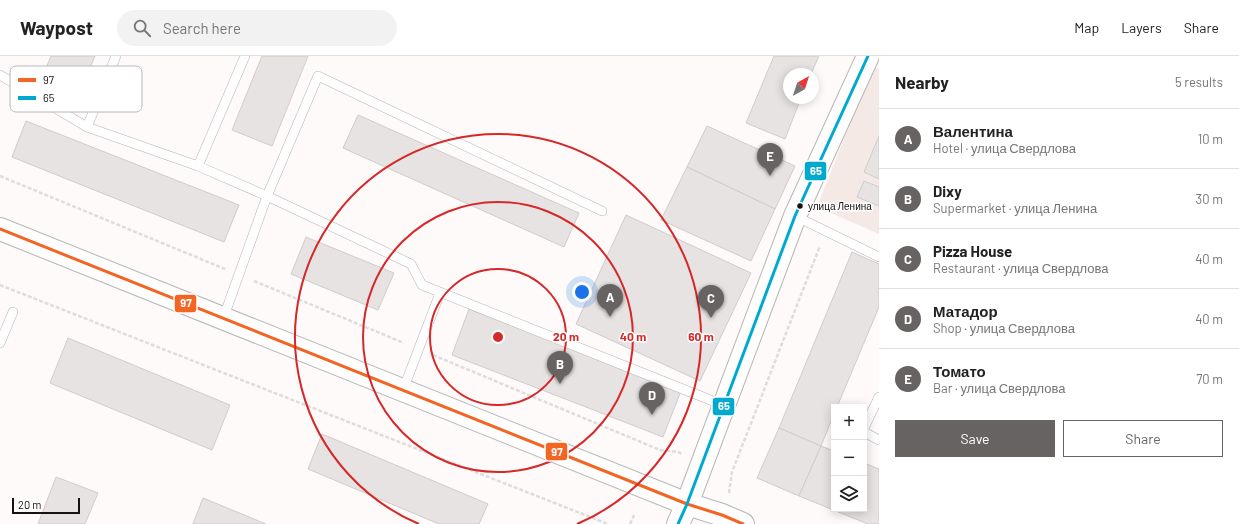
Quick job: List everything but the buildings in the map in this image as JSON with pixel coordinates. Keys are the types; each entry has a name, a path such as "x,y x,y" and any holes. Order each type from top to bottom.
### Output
{"main road":[{"path":"678,524 687,504 795,216 868,56"},
{"path":"0,229 687,504 743,524"}],"lane":[{"path":"112,66 116,56"},
{"path":"198,166 245,56"},
{"path":"0,75 10,81"},
{"path":"223,319 267,196 318,76 602,211"},
{"path":"62,112 87,127 198,166 267,196 411,264 422,286 723,405"},
{"path":"87,127 93,112"},
{"path":"795,216 879,257"},
{"path":"403,390 440,293"},
{"path":"0,343 13,312"},
{"path":"867,422 879,397"},
{"path":"867,434 879,440"}],"path":[{"path":"0,176 660,450 678,452 688,456"},
{"path":"729,493 732,472 826,231"},
{"path":"0,285 608,524"},
{"path":"630,524 635,512"}],"shaded area":[{"path":"873,66 879,69 879,234 817,207"}],"transit line":[{"name":"65","path":"678,524 687,504 795,216 868,56"},
{"name":"97","path":"0,229 687,504 722,515 743,524"}],"place":[{"name":"Томато","path":"770,176"},
{"name":"улица Ленина","path":"800,206"},
{"name":"Валентина","path":"610,317"},
{"name":"Pizza House","path":"711,318"},
{"name":"Dixy","path":"560,384"},
{"name":"Матадор","path":"652,415"}]}
